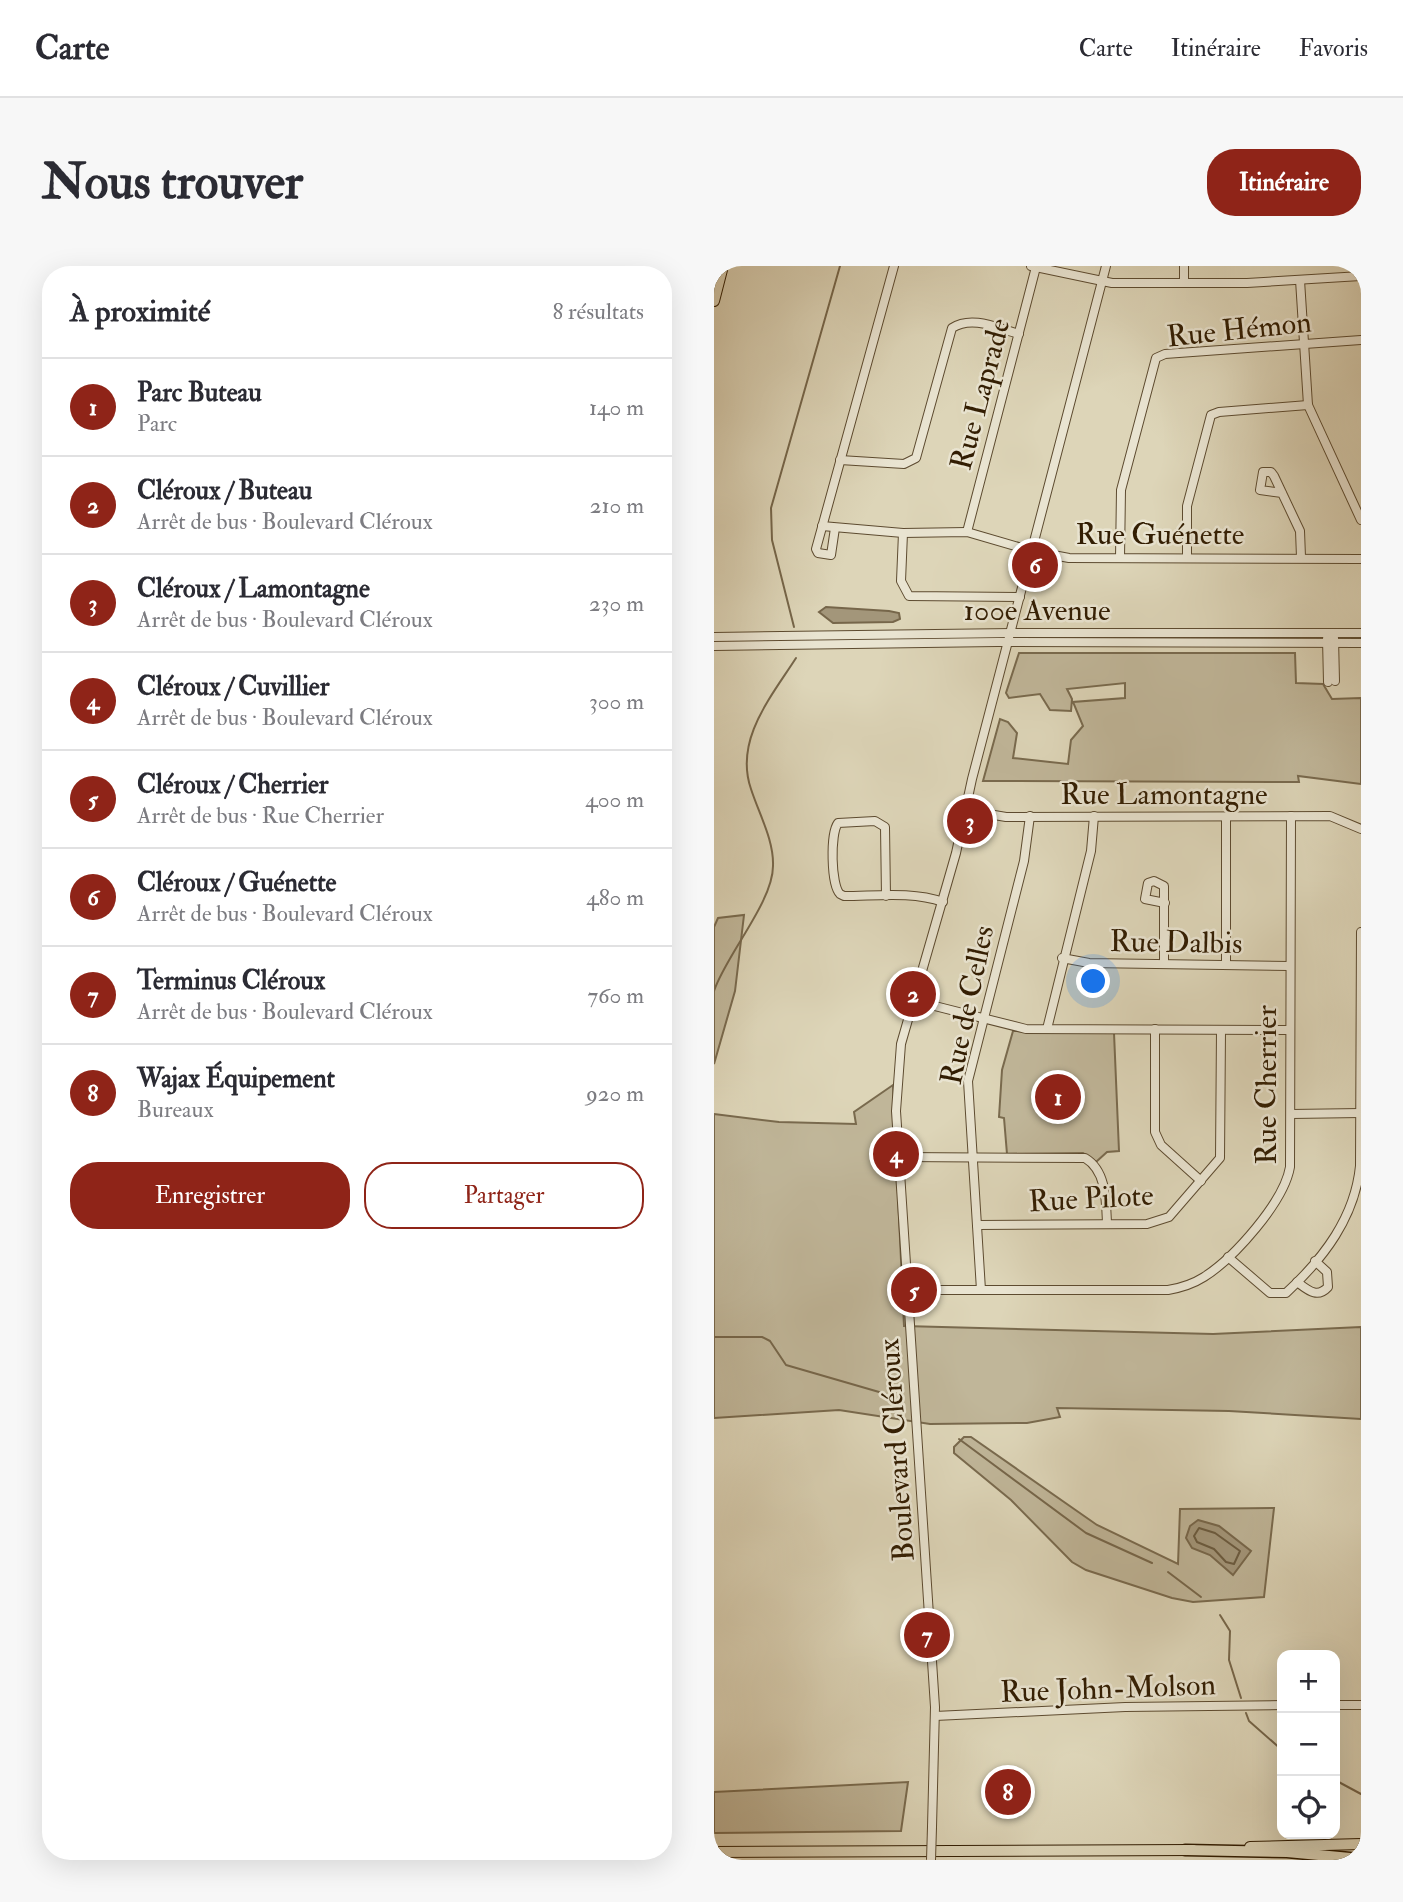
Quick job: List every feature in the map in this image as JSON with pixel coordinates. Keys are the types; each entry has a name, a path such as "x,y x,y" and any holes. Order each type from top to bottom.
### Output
{"highway":[{"path":"1185,1850 1305,1853 1361,1859"}],"main road":[{"path":"714,301 723,266"},
{"path":"714,1852 1185,1850 1361,1844"}],"street":[{"path":"835,528 832,554 829,556 818,553 816,549 822,526 894,266"},
{"name":"Boulevard Cléroux","path":"931,1860 935,1716 896,1111 897,1063 943,902 1105,266"},
{"path":"1184,266 1184,283"},
{"path":"1033,267 1102,282 1184,283 1361,276"},
{"name":"Rue Laprade","path":"967,532 1019,334 1033,267"},
{"path":"1300,280 1308,405 1361,520"},
{"path":"840,460 904,464 916,458 952,328 961,322 975,321 1019,334"},
{"name":"Rue Hémon","path":"1119,558 1121,490 1156,358 1165,354 1361,340"},
{"path":"1186,557 1187,506 1211,415 1308,405"},
{"path":"1282,493 1300,531 1300,558"},
{"name":"Rue Guénette","path":"822,526 903,533 967,532 1032,551 1069,558 1361,559"},
{"path":"903,533 901,581 909,596 1020,597"},
{"name":"100e Avenue","path":"714,637 1012,633 1361,633"},
{"path":"1330,633 1332,681"},
{"name":"100e Avenue","path":"714,646 1009,642 1361,643"},
{"name":"Rue Lamontagne","path":"965,810 988,815 1030,816 1330,816 1361,829"},
{"name":"Rue de Celles","path":"981,1290 968,1081 1024,861 1030,816"},
{"name":"Rue Cherrier","path":"909,1290 1168,1290 1205,1277 1228,1256 1281,1195 1288,1181 1291,1114 1291,816"},
{"path":"1047,1029 1062,958 1091,851 1094,817"},
{"path":"1226,817 1226,965"},
{"path":"886,896 885,827 875,821 838,823 833,834 834,888 844,896 886,896 921,896 943,902"},
{"path":"1164,964 1165,903"},
{"path":"1228,1256 1270,1293 1286,1293 1340,1229 1354,1200 1360,1166 1361,932"},
{"name":"Rue Dalbis","path":"1062,958 1088,963 1289,966"},
{"path":"915,1001 1016,1028 1290,1030"},
{"path":"1155,1029 1154,1132 1161,1145 1201,1181"},
{"name":"Rue Pilote","path":"977,1225 1147,1224 1169,1217 1217,1163 1221,1152 1222,1031"},
{"path":"1291,1114 1360,1113"},
{"path":"900,1157 1089,1159 1106,1190 1107,1224"},
{"path":"1297,1282 1312,1293 1319,1293 1328,1287 1327,1272 1315,1261"},
{"path":"1340,1705 1361,1705"},
{"name":"Rue John-Molson","path":"935,1716 1125,1707 1277,1706"}],"shaded area":[{"path":"1086,636 1319,636 1319,640 1060,639"},
{"path":"1019,653 1295,653 1296,683 1323,684 1332,699 1361,698 1361,784 1298,776 1299,782 983,781 1000,719 1008,722 1017,733 1013,758 1068,764 1071,740 1083,726 1073,702 1125,698 1125,683 1067,689 1072,699 1071,711 1050,710 1040,694 1009,698 1006,693"},
{"path":"744,915 735,991 714,1064 714,927 718,918"},
{"path":"1013,1031 1114,1033 1119,1151 1107,1152 1096,1162 1083,1153 1007,1154 1004,1118 999,1117 1002,1070"},
{"path":"893,1085 904,1326 1213,1334 1361,1327 1361,1419 1229,1411 1057,1408 1060,1417 1027,1423 930,1424 839,1410 714,1418 714,1114 779,1122 856,1124 854,1112"},
{"path":"964,1437 971,1437 1097,1525 1178,1564 1180,1509 1274,1508 1264,1597 1193,1602 1172,1598 1086,1570 1072,1562 1011,1500 954,1453 954,1447"},
{"path":"908,1782 901,1831 714,1833 714,1792"}],"water":[{"path":"826,607 889,611 899,613 900,619 893,622 833,623 819,612"},
{"path":"1198,1520 1219,1526 1251,1551 1233,1575 1210,1555 1192,1548 1186,1538 1190,1526"}],"waterway":[{"path":"794,627 772,540 771,508 840,266"},
{"path":"714,991 757,912 771,880 773,856 751,789 747,753 751,736 766,704 796,658"},
{"path":"714,1337 762,1337 770,1341 786,1365 886,1394"},
{"path":"959,1439 1086,1533 1152,1563"},
{"path":"1168,1572 1201,1597"},
{"path":"1220,1615 1230,1631 1229,1660 1241,1698"},
{"path":"1246,1713 1249,1721 1277,1746"},
{"path":"1340,1783 1361,1794"}],"place":[{"name":"Cléroux / Guénette","path":"1035,565"},
{"name":"Cléroux / Lamontagne","path":"970,821"},
{"name":"Cléroux / Buteau","path":"913,994"},
{"name":"Parc Buteau","path":"1058,1097"},
{"name":"Cléroux / Cuvillier","path":"896,1154"},
{"name":"Cléroux / Cherrier","path":"914,1290"},
{"name":"Terminus Cléroux","path":"927,1635"},
{"name":"Wajax Équipement","path":"1008,1792"}]}
